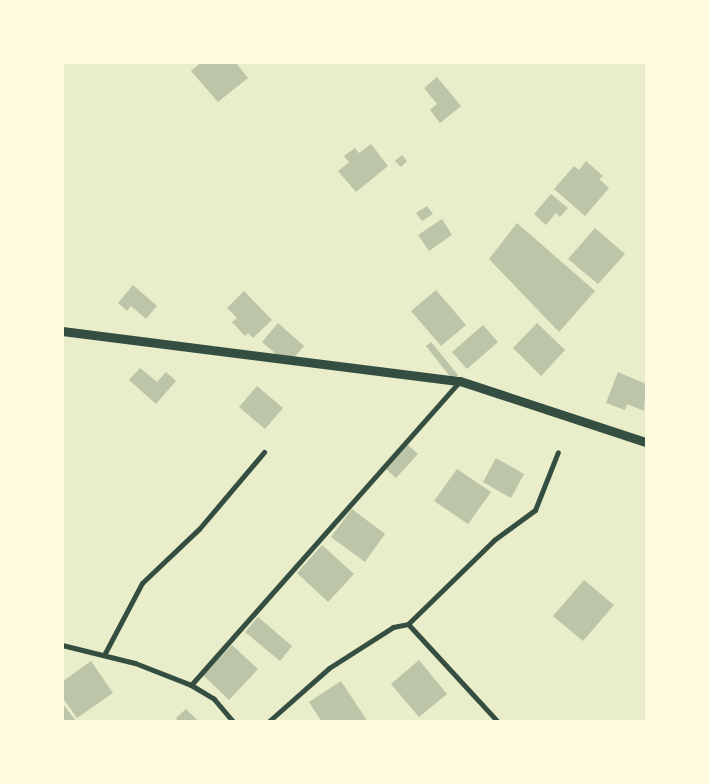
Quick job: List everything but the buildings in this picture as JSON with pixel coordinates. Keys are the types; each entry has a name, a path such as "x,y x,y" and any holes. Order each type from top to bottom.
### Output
{"street":[{"path":"63,332 460,381 646,442"},
{"path":"192,685 460,381"},
{"path":"104,655 142,583 199,529 264,452"},
{"path":"268,722 328,668 393,628 408,624 494,540 535,510 558,452"},
{"path":"408,624 498,722"},
{"path":"62,645 136,663 192,685 214,699 233,722"}]}
